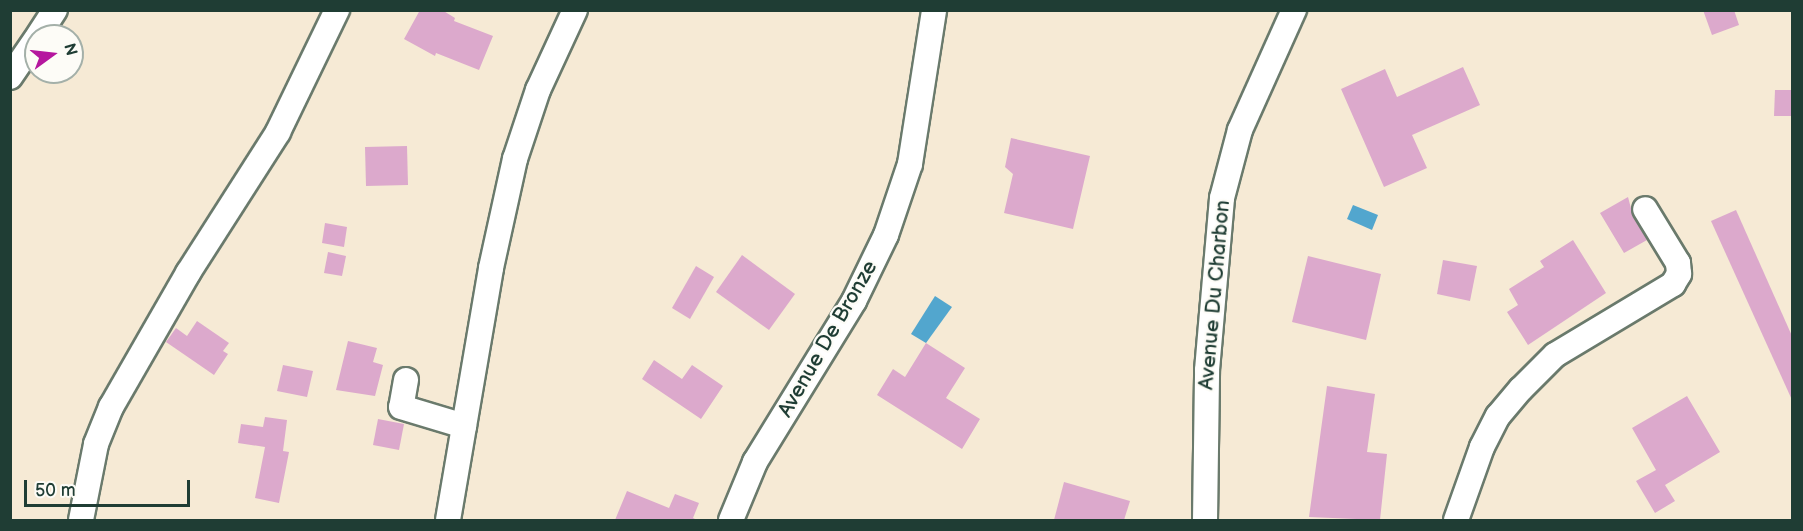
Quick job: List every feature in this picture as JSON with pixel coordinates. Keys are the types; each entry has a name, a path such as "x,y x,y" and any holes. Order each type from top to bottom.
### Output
{"street":[{"path":"46,24 55,10"},
{"path":"81,520 96,444 111,407 188,273 278,132 310,73 337,10"},
{"path":"448,520 493,259 523,128 575,10"},
{"name":"Avenue De Bronze","path":"731,520 755,462 854,301 886,235 910,164 934,10"},
{"name":"Avenue Du Charbon","path":"1205,520 1207,370 1222,198 1240,130 1294,10"},
{"path":"10,77 24,57"},
{"path":"1456,520 1482,447 1498,416 1521,389 1555,355 1674,284 1679,274 1678,263 1645,209"},
{"path":"406,380 401,407 464,426"}],"water":[{"path":"1353,205 1378,215 1372,230 1347,219"},
{"path":"935,296 952,307 926,343 911,334"}],"building":[{"path":"420,10 442,10 455,18 454,21 493,36 479,70 436,53 435,56 404,39"},
{"path":"1703,10 1734,10 1739,25 1712,35"},
{"path":"1463,67 1480,105 1412,135 1427,168 1384,187 1341,89 1385,69 1397,97"},
{"path":"1775,90 1792,90 1792,116 1774,116"},
{"path":"1011,138 1090,156 1073,229 1004,213 1013,174 1005,167"},
{"path":"407,146 408,185 366,186 365,147"},
{"path":"1628,197 1633,216 1647,240 1624,253 1600,213"},
{"path":"1736,210 1792,336 1792,400 1711,221"},
{"path":"325,223 347,227 344,247 322,243"},
{"path":"1573,240 1606,293 1528,345 1507,312 1518,305 1509,289 1544,267 1540,261"},
{"path":"328,252 346,256 342,276 324,273"},
{"path":"742,255 795,294 769,330 716,292"},
{"path":"1308,256 1381,274 1366,340 1292,322"},
{"path":"1443,260 1477,266 1470,301 1437,294"},
{"path":"696,266 714,277 690,319 672,308"},
{"path":"197,321 229,343 223,351 228,354 214,375 166,342 176,328 187,336"},
{"path":"348,341 377,348 373,362 383,365 375,396 336,390"},
{"path":"926,343 965,368 946,398 980,419 962,449 877,395 893,369 905,377"},
{"path":"654,360 682,379 692,365 723,386 701,419 642,379"},
{"path":"283,365 313,371 307,397 277,391"},
{"path":"1327,386 1375,394 1367,452 1387,454 1380,520 1309,517"},
{"path":"1687,396 1720,452 1665,485 1675,501 1655,513 1636,481 1656,470 1632,428"},
{"path":"265,417 287,420 283,451 289,452 279,503 255,498 265,447 238,443 241,424 263,427"},
{"path":"378,419 404,424 399,450 373,445"},
{"path":"1064,482 1130,501 1124,520 1054,520"},
{"path":"627,491 669,508 675,494 699,503 693,518 697,520 615,520"}]}
